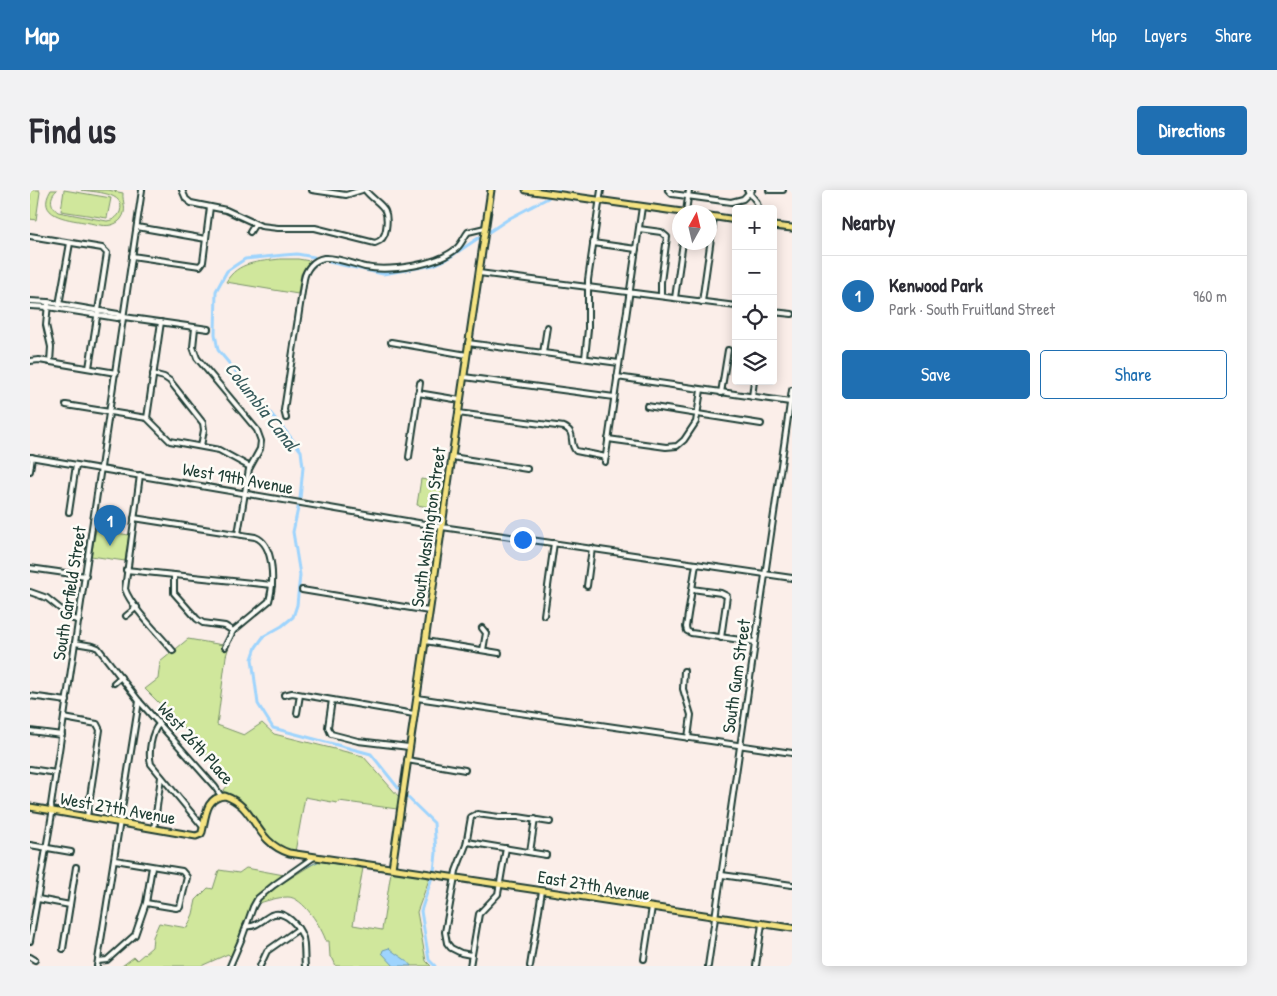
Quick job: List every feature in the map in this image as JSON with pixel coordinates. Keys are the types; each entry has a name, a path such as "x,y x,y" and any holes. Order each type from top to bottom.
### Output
{"main road":[{"name":"South Washington Street","path":"392,868 491,190"},
{"path":"526,190 672,211"},
{"path":"717,218 732,220"},
{"path":"777,226 792,228"},
{"path":"204,827 208,806 221,796"},
{"name":"West 26th Place","path":"221,796 230,798 243,808 273,846 289,853 314,857"},
{"name":"West 27th Avenue","path":"30,807 194,836 201,834 204,827"},
{"path":"314,857 392,868"},
{"name":"East 27th Avenue","path":"392,868 792,928"}],"street":[{"name":"South Garfield Street","path":"30,941 47,848 56,773 142,190"},
{"path":"182,190 189,202 226,210 254,224 278,228 315,228 369,243 380,241 386,232 387,214 383,207 363,190 346,195 312,190"},
{"path":"584,358 588,329 587,286 601,190"},
{"path":"687,205 690,190"},
{"path":"769,190 783,190"},
{"path":"668,191 731,202 742,199 750,191 758,205"},
{"path":"132,256 200,266 203,262 210,207"},
{"path":"605,462 642,207"},
{"path":"250,232 254,224"},
{"path":"137,227 206,239"},
{"path":"286,418 284,410 304,279 307,270 315,261 326,258 374,268 403,267 442,256 458,247 468,232 485,228"},
{"path":"639,228 666,234 661,296"},
{"path":"30,244 31,236 102,248 106,251 107,255 89,368"},
{"path":"59,306 70,243"},
{"path":"593,243 636,249"},
{"path":"675,298 683,250"},
{"path":"702,302 708,250"},
{"path":"479,273 732,306"},
{"path":"30,301 208,330"},
{"path":"30,306 48,304"},
{"path":"48,304 46,325 51,347 50,362"},
{"path":"777,312 792,314"},
{"path":"147,418 161,322"},
{"path":"543,353 547,327"},
{"path":"195,328 193,347 197,358 259,434 261,441 260,449 250,467 238,534"},
{"path":"391,342 467,355"},
{"path":"468,343 619,363"},
{"path":"721,393 728,350"},
{"path":"30,361 40,360 116,373"},
{"path":"153,374 167,378 201,420 204,430 201,446"},
{"path":"464,376 614,397"},
{"path":"617,377 791,402"},
{"path":"409,456 420,383"},
{"path":"752,397 754,385"},
{"path":"608,439 669,448 679,444 695,424 702,390"},
{"name":"South Gum Street","path":"708,966 792,390"},
{"path":"418,393 460,400"},
{"path":"66,405 147,418 170,441 224,452 250,467"},
{"path":"647,406 760,424"},
{"path":"458,413 564,427 572,434 574,449 580,453 606,456"},
{"path":"30,471 31,457"},
{"name":"West 19th Avenue","path":"31,457 442,526 792,578"},
{"path":"452,457 526,469"},
{"path":"69,512 76,465"},
{"path":"140,475 125,589 136,607 173,651"},
{"path":"134,518 255,537 264,543 268,550 272,575 270,597 267,603 233,631 225,646"},
{"path":"544,615 554,543"},
{"path":"587,586 592,548"},
{"path":"696,564 686,627 688,631 721,638 755,642"},
{"path":"30,568 86,576"},
{"path":"126,570 272,585"},
{"path":"174,575 174,593 197,619 203,623 225,626 233,631"},
{"path":"692,588 726,594 727,599 721,638"},
{"path":"302,590 429,611"},
{"path":"30,592 47,598 73,619 79,620"},
{"path":"126,616 136,607"},
{"path":"482,628 486,633 483,650"},
{"path":"425,641 499,652"},
{"name":"West 26th Place","path":"75,643 98,648 139,701 221,796"},
{"path":"684,671 683,689 691,715 688,738"},
{"path":"114,683 121,678"},
{"path":"284,696 289,693 414,714"},
{"path":"297,713 300,695"},
{"path":"30,696 67,701"},
{"path":"417,698 792,753"},
{"path":"332,700 329,732 358,741 409,747"},
{"path":"139,701 98,963 107,960 135,935 146,903 152,867"},
{"path":"64,718 94,723 100,730 87,817"},
{"path":"159,724 153,735 150,761 161,777 204,827"},
{"path":"30,730 62,735"},
{"path":"407,760 465,770"},
{"path":"30,769 56,773"},
{"path":"154,829 161,777"},
{"path":"464,817 471,817 477,814 550,822"},
{"path":"471,817 467,842 455,878 445,938 455,951 471,955"},
{"path":"530,852 535,819"},
{"path":"467,842 546,855"},
{"path":"30,845 71,852"},
{"path":"470,966 479,914 496,897 506,848"},
{"path":"230,966 253,907 262,895 314,857"},
{"path":"115,860 186,874 180,907 146,903"},
{"path":"63,949 76,868"},
{"path":"722,875 792,885"},
{"path":"530,966 542,890"},
{"path":"38,899 70,905"},
{"path":"644,959 652,907"},
{"path":"246,926 253,926 277,914 287,917 304,941 305,966"},
{"path":"756,966 762,924"},
{"path":"260,966 267,951 298,930"},
{"path":"30,957 36,960"}],"green space":[{"path":"30,190 39,190 40,192 36,220 30,219"},
{"path":"51,190 57,190 52,201 53,207 58,212 107,221 118,216 121,205 119,200 108,194 81,190 108,190 123,193 123,216 112,225 98,225 55,215 47,206 47,199"},
{"path":"64,190 111,198 107,218 61,211"},
{"path":"280,259 310,261 301,274 298,294 226,282 231,275 243,266"},
{"path":"421,479 445,483 441,509 417,505"},
{"path":"96,530 129,535 125,561 91,556"},
{"path":"188,639 229,646 217,725 244,735 262,723 274,734 363,756 399,797 397,809 339,801 337,803 305,797 295,852 285,849 272,841 249,810 223,791 229,784 223,774 184,728 145,689 158,679 160,662"},
{"path":"318,861 363,868 353,925 382,930 391,872 430,877 417,912 426,961 431,966 336,966 330,957 329,941 326,941 316,921 300,902 288,897 276,898 256,904 271,890"},
{"path":"246,868 284,875 260,893 251,906 231,957 228,954 201,966 122,966 134,957 137,960 152,947 153,937 159,923 187,928 196,900 208,888 213,889 219,870 239,873"}],"water":[{"path":"389,948 411,966 394,966 382,953 383,950"}],"waterway":[{"name":"Columbia Canal","path":"489,232 510,218 548,198"},
{"name":"Columbia Canal","path":"329,262 383,274 434,265 447,259 480,237"},
{"name":"Columbia Canal","path":"314,257 297,254 245,259 227,271 216,291 215,334 218,350 301,451 303,467 300,499 293,532 300,575 297,605 293,617 264,636 256,647 252,659 258,704 273,728 371,754 399,789 434,823 436,853 434,871"},
{"path":"302,869 320,861 373,868"},
{"name":"Columbia Canal","path":"432,877 421,911 429,960 435,966"}],"place":[{"name":"Kenwood Park","path":"110,546"}]}
